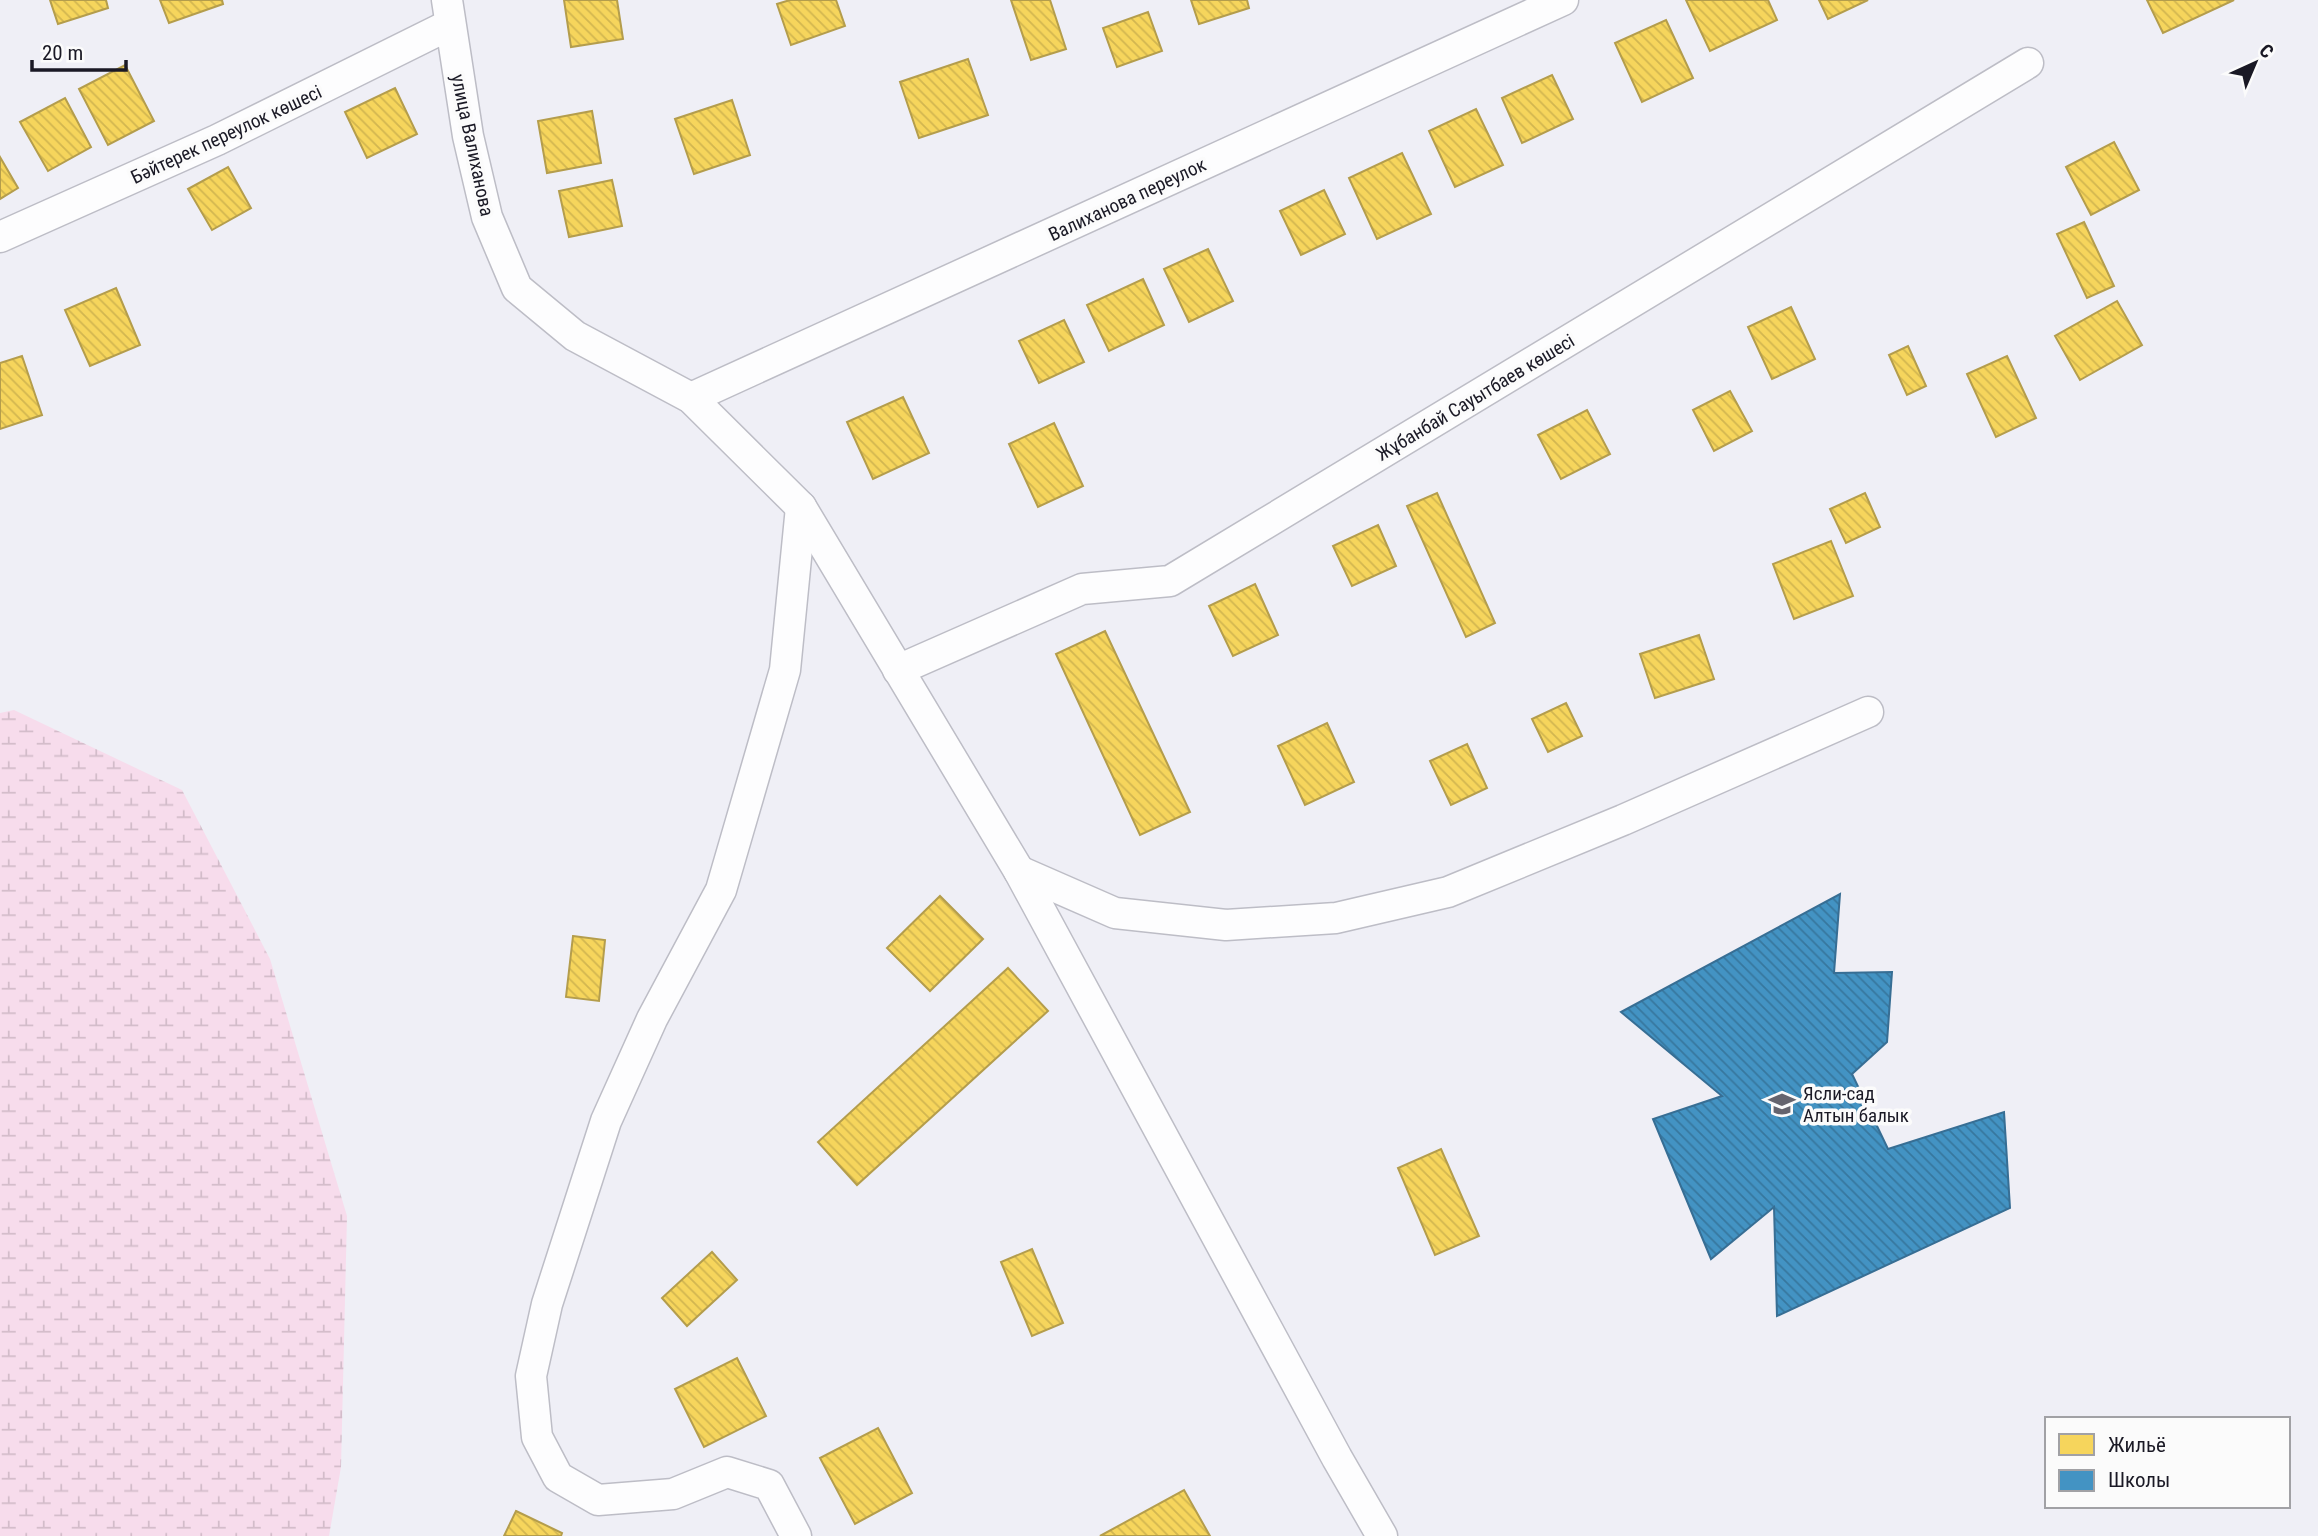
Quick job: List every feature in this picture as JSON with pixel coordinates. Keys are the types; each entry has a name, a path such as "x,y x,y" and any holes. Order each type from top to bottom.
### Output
{"street":[{"name":"Валиханова переулок","path":"691,398 1563,0"},
{"name":"улица Валиханова","path":"448,13 468,136 487,217 517,288 575,336 691,398 801,507 1019,871 1337,1458 1382,1536"},
{"name":"Бәйтерек переулок көшесі","path":"0,237 216,140 448,13"},
{"name":"Жұбанбай Сауытбаев көшесі","path":"898,670 1082,589 1170,581 2028,63"},
{"path":"796,1536 769,1485 727,1472 673,1494 598,1500 558,1477 537,1437 531,1376 547,1304 606,1121 652,1019 721,890 785,670 801,507"},
{"path":"1019,871 1115,913 1226,925 1336,918 1448,892 1623,820 1868,712"}],"green space":[{"path":"14,710 182,790 270,959 347,1216 341,1467 329,1536 0,1536 0,713"}],"building: Жильё":[{"path":"50,0 106,0 108,8 58,24"},
{"path":"160,0 222,0 223,4 169,23"},
{"path":"564,0 617,0 623,39 571,47"},
{"path":"790,0 836,0 845,26 791,45 777,4"},
{"path":"1011,0 1050,0 1066,49 1031,60"},
{"path":"1191,0 1247,0 1249,8 1199,24"},
{"path":"1686,0 1768,0 1777,20 1710,51"},
{"path":"1819,0 1868,0 1828,19"},
{"path":"2147,0 2234,0 2163,33"},
{"path":"1148,12 1162,51 1117,67 1103,28"},
{"path":"1666,20 1693,78 1642,102 1615,43"},
{"path":"968,59 988,115 919,138 900,82"},
{"path":"125,65 154,121 108,145 79,89"},
{"path":"1552,75 1573,119 1522,143 1502,98"},
{"path":"395,88 417,134 367,158 345,112"},
{"path":"65,98 91,147 48,171 20,122"},
{"path":"732,100 750,155 694,174 675,119"},
{"path":"1476,109 1503,165 1455,187 1429,131"},
{"path":"592,111 601,163 547,173 538,121"},
{"path":"2114,142 2139,190 2091,215 2066,167"},
{"path":"1402,153 1431,214 1377,239 1349,178"},
{"path":"0,157 18,188 0,199"},
{"path":"228,167 251,208 212,230 188,189"},
{"path":"612,180 622,226 569,237 559,191"},
{"path":"1324,190 1345,234 1301,255 1280,211"},
{"path":"2084,222 2114,286 2087,298 2057,234"},
{"path":"1208,249 1233,301 1189,322 1164,269"},
{"path":"1143,279 1164,325 1109,351 1087,305"},
{"path":"116,288 140,345 90,366 65,310"},
{"path":"2117,301 2142,345 2080,380 2055,336"},
{"path":"1791,307 1815,359 1772,379 1748,327"},
{"path":"1064,320 1084,362 1039,383 1019,341"},
{"path":"1908,346 1926,386 1907,395 1889,355"},
{"path":"22,356 42,415 0,429 0,363"},
{"path":"2007,356 2036,418 1996,437 1967,374"},
{"path":"1730,391 1752,431 1714,451 1693,410"},
{"path":"903,397 929,453 873,479 847,422"},
{"path":"1587,410 1610,454 1561,479 1538,435"},
{"path":"1054,423 1083,486 1038,507 1009,444"},
{"path":"1437,493 1495,623 1466,637 1407,506"},
{"path":"1865,493 1880,527 1846,543 1830,509"},
{"path":"1378,525 1396,566 1352,586 1333,546"},
{"path":"1831,541 1853,596 1794,619 1773,564"},
{"path":"1255,584 1278,635 1233,656 1209,606"},
{"path":"1105,631 1190,812 1140,835 1056,654"},
{"path":"1699,635 1714,679 1655,698 1640,654"},
{"path":"1566,703 1582,736 1548,752 1532,719"},
{"path":"1327,723 1354,782 1305,805 1278,746"},
{"path":"1467,744 1487,788 1451,805 1430,761"},
{"path":"940,896 983,939 930,991 887,948"},
{"path":"573,936 605,940 599,1001 566,997"},
{"path":"1008,968 1048,1011 857,1185 818,1142"},
{"path":"1441,1149 1479,1236 1435,1255 1398,1168"},
{"path":"1032,1249 1063,1323 1032,1336 1001,1262"},
{"path":"712,1252 737,1280 687,1326 662,1298"},
{"path":"737,1358 766,1416 704,1447 675,1389"},
{"path":"878,1428 912,1493 855,1524 820,1458"},
{"path":"1184,1490 1210,1536 1100,1536"},
{"path":"516,1511 562,1533 561,1536 504,1536"}],"building: Школы":[{"name":"Ясли-сад Алтын балык","path":"1840,894 1834,973 1892,972 1887,1042 1852,1074 1888,1149 2004,1112 2010,1208 1777,1316 1774,1207 1711,1259 1653,1119 1722,1096 1621,1012"}],"place":[{"name":"Ясли-сад Алтын балык","path":"1782,1104"}]}
